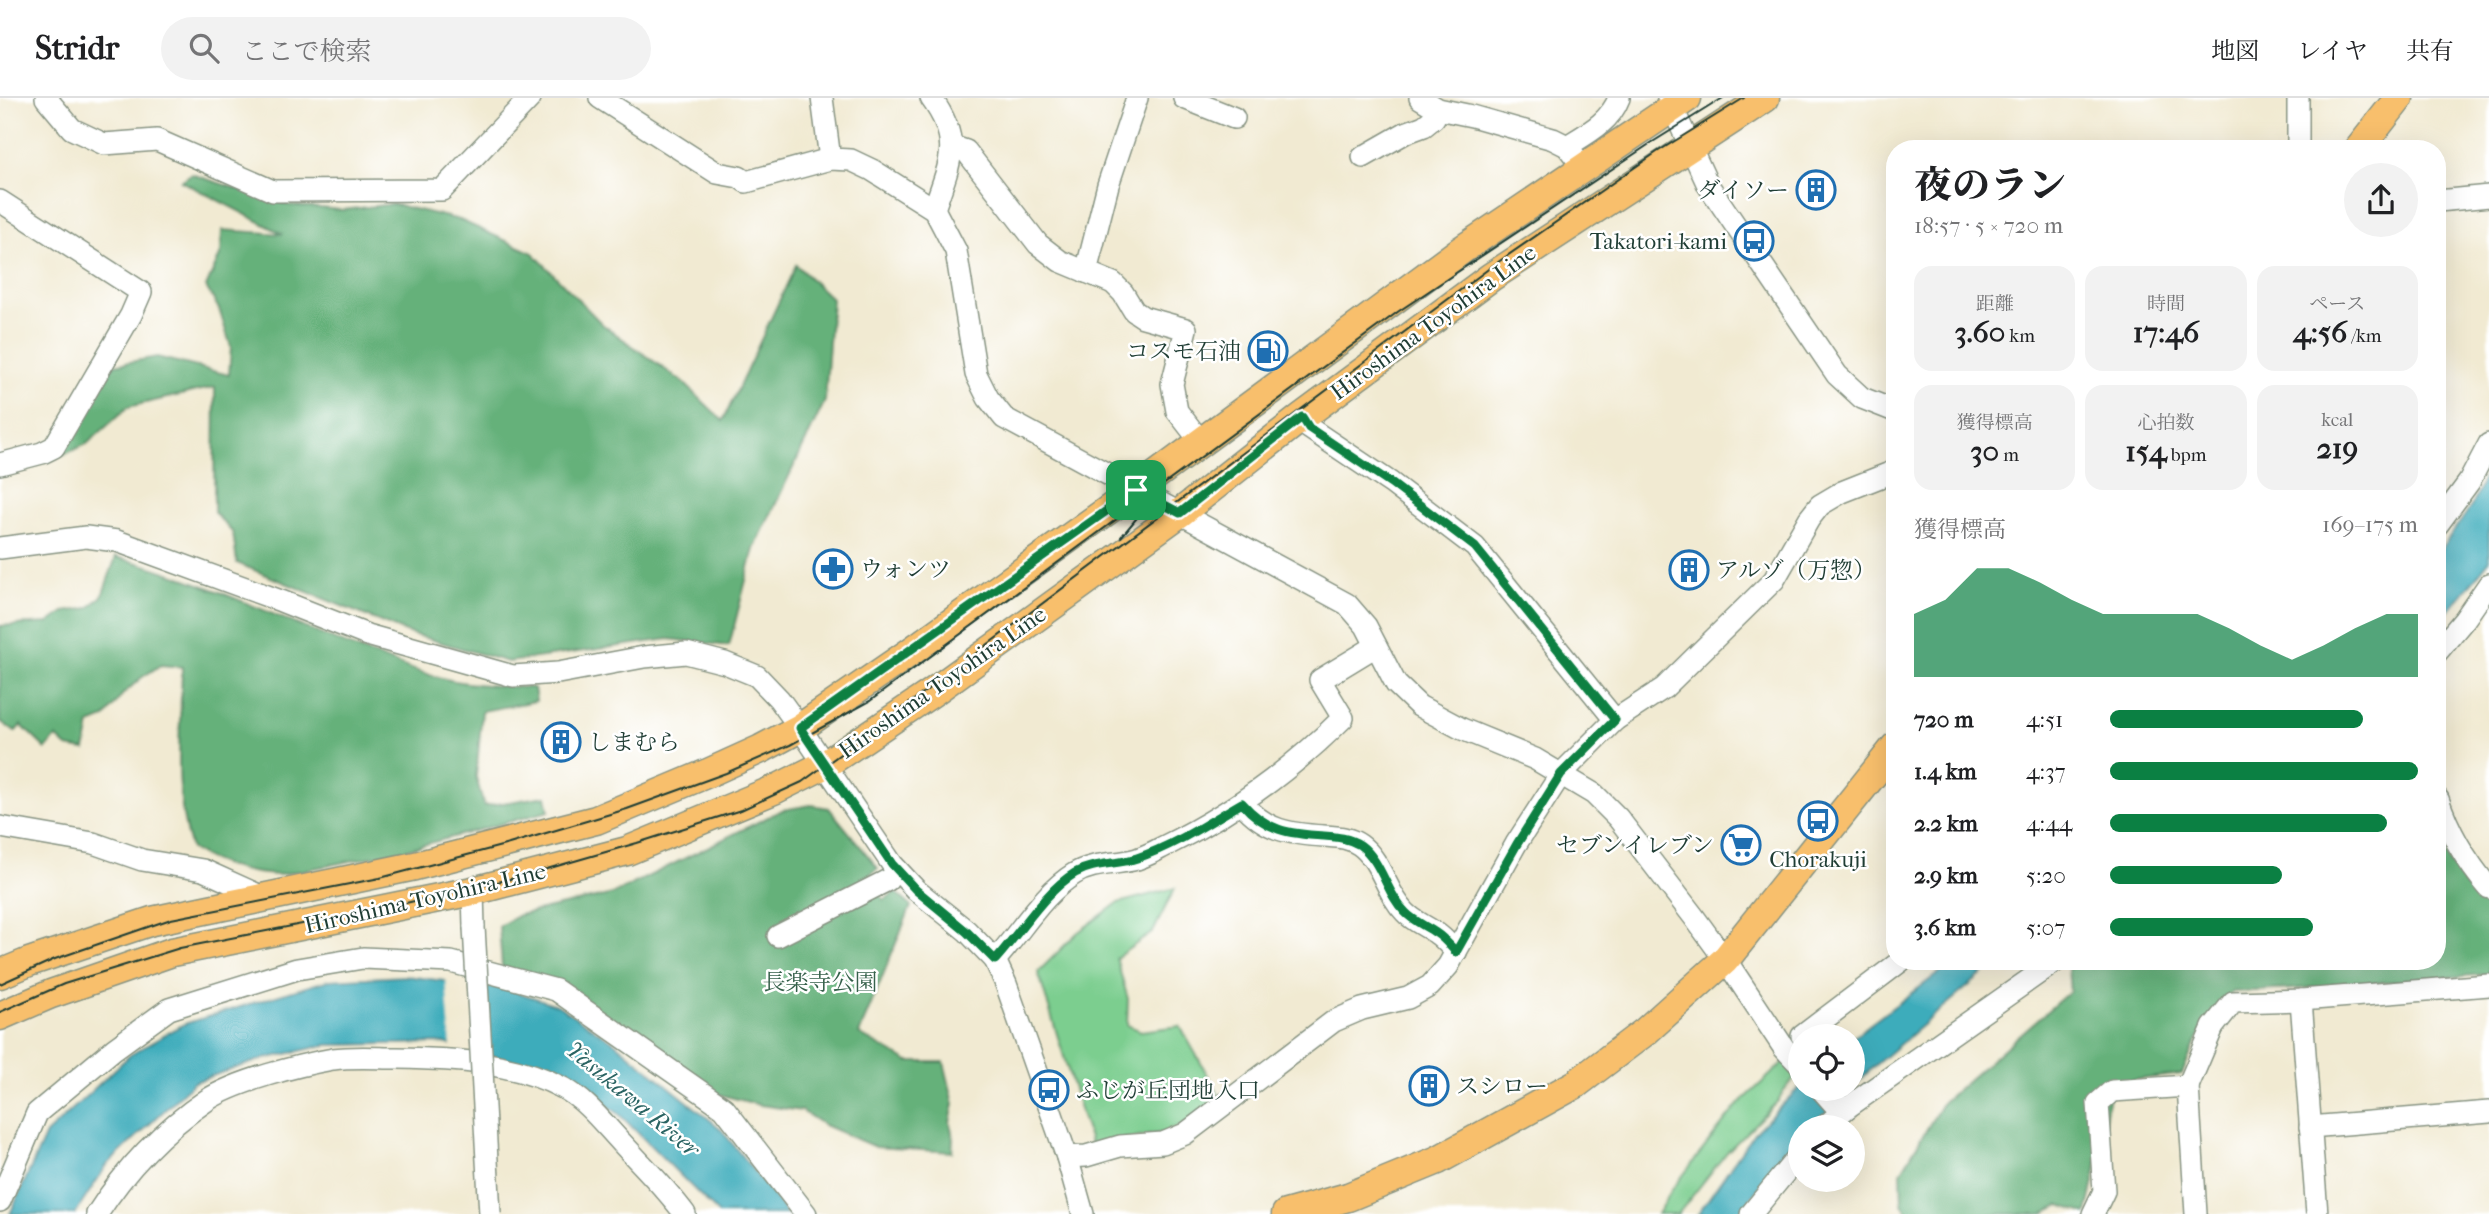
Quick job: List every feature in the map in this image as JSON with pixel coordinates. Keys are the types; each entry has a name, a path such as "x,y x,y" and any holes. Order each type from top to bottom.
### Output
{"main road":[{"name":"Hiroshima Toyohira Line","path":"0,1016 51,994 172,952 473,891 627,851 776,789 826,764 933,692 1180,513 1302,417 1491,277 1765,98"},
{"path":"2366,140 2399,98"},
{"name":"Hiroshima Toyohira Line","path":"0,974 152,921 415,866 596,820 708,774 800,728 1136,490 1463,249 1575,157 1675,101"},
{"path":"1286,1214 1348,1196 1438,1160 1576,1084 1646,1031 1725,960 1886,758"}],"street":[{"path":"46,98 72,129 104,144 157,140 273,191 353,192 442,190 530,98"},
{"path":"600,98 717,173 739,177 746,182 830,159 851,160 934,209 956,251 976,374 988,398 1004,418 1348,604 1366,626 1396,684 1419,706 1462,729 1535,759 1594,794 1618,818 1788,1039"},
{"path":"822,98 830,159"},
{"path":"931,98 944,116 951,136 950,162 934,209"},
{"path":"1086,272 1108,185 1137,98"},
{"path":"1184,98 1234,118"},
{"path":"1429,103 1553,139 1575,157 1615,108 1619,98"},
{"path":"2298,98 2298,140"},
{"path":"1675,101 1688,146 1707,185 1837,375 1862,398 1886,407"},
{"path":"1363,157 1405,133 1424,126 1434,118 1429,103"},
{"path":"951,146 965,150 1038,244 1060,261 1113,283 1134,311 1143,317 1186,329 1172,384 1177,411 1201,442"},
{"path":"2446,200 2489,196"},
{"path":"0,201 141,292 131,315 54,447 42,453 0,464"},
{"path":"1302,417 1309,428 1391,483 1475,547 1615,720"},
{"path":"2446,513 2469,482 2489,444"},
{"path":"1067,1157 1086,1156 1120,1146 1163,1143 1185,1134 1334,1021 1362,1009 1408,998 1430,986 1448,966 1517,844 1561,774 1615,720 1664,688 1774,580 1820,505 1842,492 1886,475"},
{"path":"0,548 86,537 117,541 367,635 513,676 558,673 644,657 686,653 725,663 757,676 779,699 826,764 892,864 916,890 967,932 995,960 1067,1157 1083,1214"},
{"path":"2446,641 2489,584"},
{"path":"995,960 1044,901 1075,873 1097,865 1136,859 1161,848 1242,803 1316,744 1343,718 1320,680 1376,646"},
{"path":"1242,803 1255,818 1278,830 1305,835 1344,837 1361,846 1380,870 1392,896 1406,914 1440,936 1456,952"},
{"path":"2446,824 2468,863 2489,888"},
{"path":"0,827 93,843 142,860 203,870 265,898"},
{"path":"778,936 888,880"},
{"path":"473,891 490,1214"},
{"path":"0,1201 37,1113 114,1049 169,1009 297,968 363,958 452,962 556,990 724,1108 806,1214"},
{"path":"1824,1024 1890,970"},
{"path":"1834,1115 1841,1106 2043,970"},
{"path":"2196,1214 2188,1086 2213,1027 2233,1002 2301,1000 2489,985"},
{"path":"2301,1000 2317,1214"},
{"path":"97,1214 114,1186 140,1159 172,1128 209,1099 251,1080 335,1059 384,1058 439,1059 490,1064 538,1076 567,1089 591,1110 685,1214"},
{"path":"2093,1214 2104,1191 2098,1103 2112,1091 2188,1086"},
{"path":"1835,1101 1841,1106"},
{"path":"2311,1127 2489,1112"},
{"path":"1751,1214 1788,1169"}],"green space":[{"path":"191,174 288,205 342,210 393,204 460,220 533,253 602,324 684,383 723,421 796,265 832,299 825,401 754,549 729,646 669,639 508,662 405,632 237,563 233,533 214,512 215,387 128,407 87,444 52,460 114,365 157,357 229,375 231,347 219,309 206,287 221,253 222,230 283,234 181,181"},
{"path":"116,557 216,590 425,674 465,683 534,688 536,701 482,711 476,777 484,806 546,796 549,811 397,852 279,875 233,868 191,849 181,805 179,736 182,667 161,665 141,678 123,694 105,718 90,724 85,750 67,747 56,737 46,749 21,725 15,732 0,721 0,626 48,623 64,612 89,608 102,596"},
{"name":"長楽寺公園","path":"811,805 829,808 878,868 866,878 884,900 895,892 911,906 859,1034 909,1062 944,1062 954,1104 950,1122 952,1152 875,1147 824,1125 802,1111 760,1105 718,1094 502,967 499,926 519,915 613,894 782,810"},
{"path":"2446,855 2465,887 2489,894 2489,974 2232,992 2203,1030 2182,1074 2111,1083 2087,1214 2060,1205 2042,1214 1909,1214 1902,1204 1901,1172 1943,1102 2070,991 2068,970 2446,970"},
{"path":"1175,888 1153,932 1116,958 1128,999 1127,1025 1141,1031 1180,1026 1219,1095 1187,1123 1163,1133 1091,1145 1038,972 1077,933 1118,903"},
{"path":"1786,1060 1788,1062 1788,1086 1778,1101 1728,1151 1678,1214 1657,1214 1671,1191 1735,1108"}],"water":[{"path":"2489,467 2489,561 2446,615 2446,542 2472,505"},
{"path":"1943,970 1987,970 1865,1075 1865,1028"},
{"name":"Yasukawa River","path":"406,976 507,989 557,1005 614,1042 720,1128 787,1214 719,1214 619,1114 566,1075 444,1043 326,1045 260,1060 194,1082 107,1165 75,1214 10,1214 46,1134 130,1055 184,1024 329,980"},
{"path":"1788,1099 1839,1101 1825,1115 1788,1115 1788,1153 1774,1167 1739,1214 1698,1214 1754,1133"}],"pier":[{"path":"446,978 485,983 491,1059 451,1048"}],"tram line":[{"path":"0,984 55,959 171,919 380,878 627,809 726,773 790,745 870,701 1399,311 1723,98"},
{"path":"0,1012 64,984 180,948 384,908 519,877 741,810 802,782 1491,267 1657,152 1744,98"},
{"path":"1121,537 1155,496"}],"place":[{"name":"ダイソー","path":"1816,190"},
{"name":"Takatori-kami","path":"1754,241"},
{"name":"コスモ石油","path":"1268,351"},
{"name":"ウォンツ","path":"833,569"},
{"name":"アルゾ（万惣）","path":"1689,570"},
{"name":"しまむら","path":"561,742"},
{"name":"Chorakuji","path":"1818,821"},
{"name":"セブンイレブン","path":"1741,845"},
{"name":"スシロー","path":"1429,1086"},
{"name":"ふじが丘団地入口","path":"1049,1090"}],"route":[{"path":"1302,417 1309,428 1391,483 1475,547 1615,720 1561,774 1517,844 1456,952 1440,936 1406,914 1392,896 1380,870 1361,846 1344,837 1305,835 1278,830 1255,818 1242,803 1136,859 1097,865 1075,873 1044,901 995,960 967,932 916,890 892,864 800,728 1136,490 1180,513 1302,417"}]}
